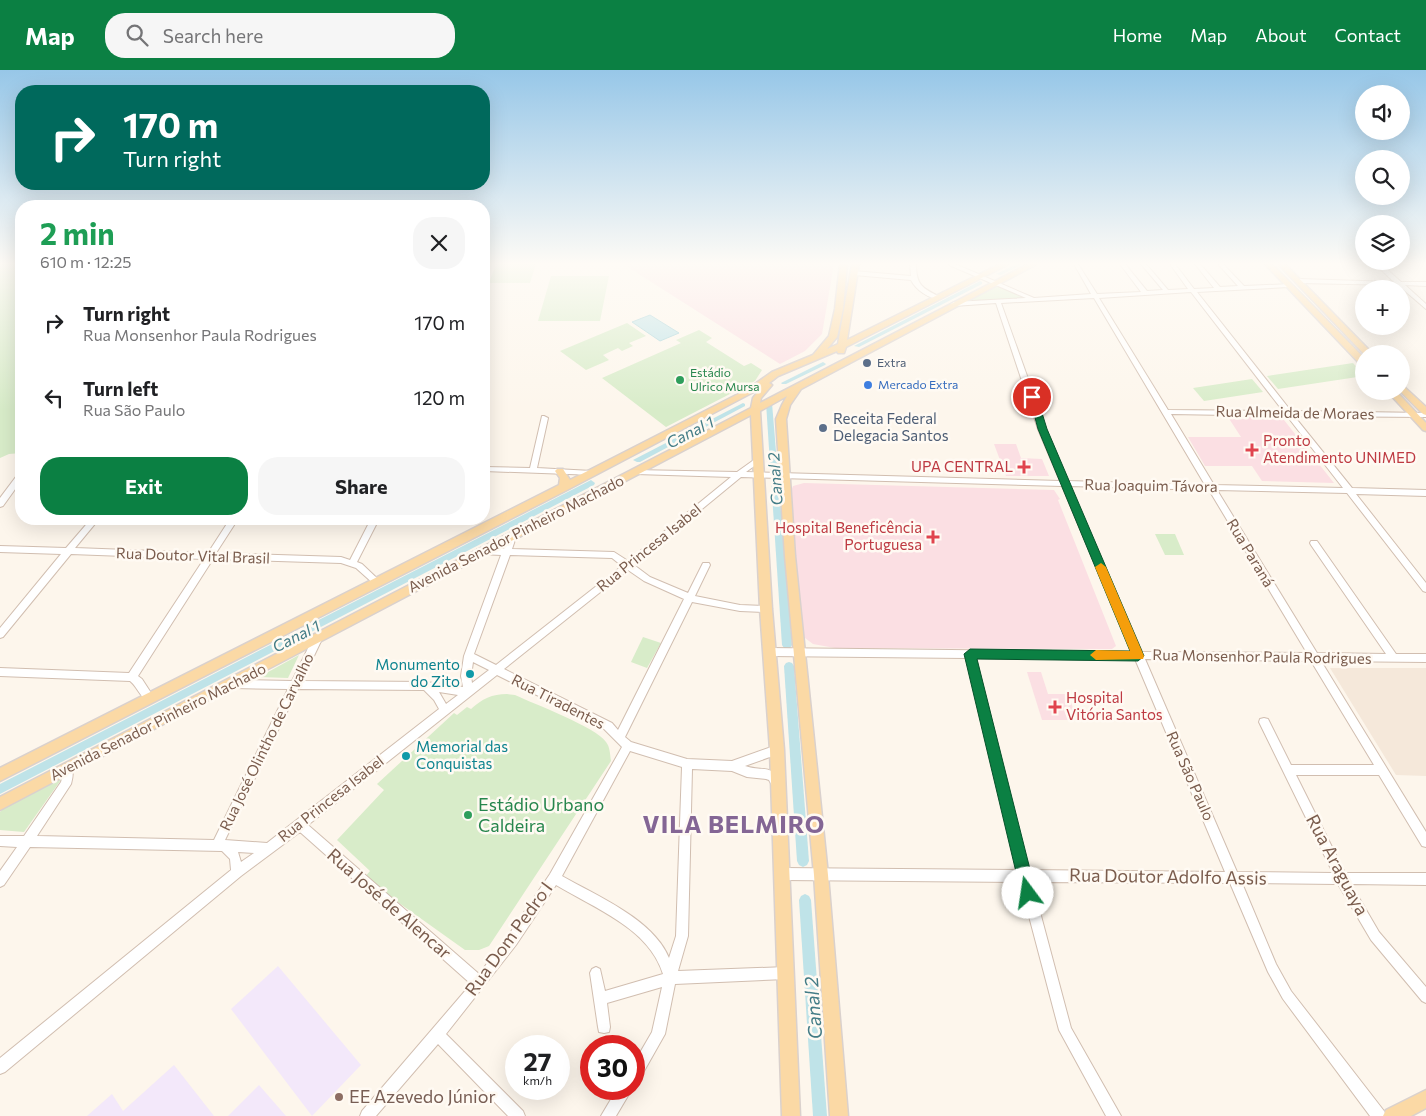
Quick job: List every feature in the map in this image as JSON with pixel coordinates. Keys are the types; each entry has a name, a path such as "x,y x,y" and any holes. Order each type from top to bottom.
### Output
{"main road":[{"path":"815,358 833,337 838,313"},
{"path":"833,367 846,344 848,313"},
{"name":"Avenida Senador Pinheiro Machado","path":"0,775 564,488 751,391 775,374 846,344 908,313"},
{"name":"Avenida Senador Pinheiro Machado","path":"0,804 234,684 512,534 636,472 937,313"},
{"path":"1316,313 1355,354"},
{"path":"1330,313 1360,345"},
{"path":"846,326 859,331 876,329"},
{"path":"846,344 861,352"},
{"path":"815,358 829,359 833,367"},
{"path":"790,369 777,378 757,398 756,407 758,459 762,476 768,652 777,750 791,1116"},
{"path":"777,378 774,382 778,388 790,389"},
{"path":"800,384 786,405 781,419 782,476 821,874 839,1116"},
{"path":"1410,397 1426,414"},
{"path":"1399,400 1426,428"},
{"path":"617,460 636,472"},
{"path":"560,471 565,478 564,488"},
{"path":"592,473 611,485"},
{"path":"1392,1116 1426,1099"}],"street":[{"name":"Rua São Paulo","path":"1002,313 1042,429 1279,983 1379,1116"},
{"name":"Rua Paraná","path":"1106,313 1426,842"},
{"path":"1211,313 1426,589"},
{"name":"Rua Almeida de Moraes","path":"1165,412 1426,414"},
{"path":"533,470 544,418"},
{"name":"Rua Princesa Isabel","path":"0,1067 237,872 300,825 758,459"},
{"path":"490,469 592,473"},
{"name":"Rua Joaquim Távora","path":"636,472 1426,493"},
{"path":"0,504 15,484"},
{"path":"0,634 90,525"},
{"path":"132,677 230,525"},
{"path":"372,525 353,562 378,583"},
{"path":"234,684 426,686 468,691 466,668 469,656 512,534"},
{"path":"1314,543 1394,658"},
{"name":"Rua Doutor Vital Brasil","path":"0,549 353,562"},
{"path":"480,551 608,554 620,558 627,565 669,591 690,598 740,608 766,609"},
{"name":"Rua Dom Pedro I","path":"366,1116 479,983 521,927 554,878 624,741 706,565"},
{"name":"Rua José Olintho de Carvalho","path":"221,845 317,639"},
{"name":"Rua Monsenhor Paula Rodrigues","path":"768,652 1426,658"},
{"path":"970,654 1024,875 1065,1030 1114,1116"},
{"name":"Rua Tiradentes","path":"469,656 608,726 624,741 687,764 732,766 747,772 768,774 773,777 778,786"},
{"path":"0,672 132,677 139,682 150,699"},
{"path":"426,686 438,697 444,710"},
{"name":"Rua Araguaya","path":"1264,722 1342,879 1375,936 1426,997"},
{"name":"Rua Tiradentes","path":"732,766 777,750"},
{"path":"645,1056 658,1034 670,978 682,936 687,764"},
{"path":"1288,770 1382,770"},
{"path":"0,881 66,784 68,774 66,771"},
{"name":"Rua José de Alencar","path":"300,825 479,983"},
{"path":"0,841 221,845 268,848"},
{"path":"221,845 235,858 237,872"},
{"path":"782,874 821,874"},
{"name":"Rua Doutor Adolfo Assis","path":"821,874 1235,879 1426,879"},
{"path":"554,878 629,923 649,938 662,954 670,978"},
{"path":"596,973 604,1027"},
{"path":"600,999 670,978 786,974"},
{"path":"437,1034 518,1116"},
{"path":"608,1116 618,1100"}],"shaded area":[{"path":"700,313 826,313 822,334 805,351 780,364"},
{"name":"Pronto Atendimento UNIMED","path":"1226,414 1280,415 1334,483 1262,481 1252,466 1205,466 1188,437 1241,437"},
{"name":"UPA CENTRAL","path":"994,444 1016,444 1021,458 1042,459 1049,476 1006,476"},
{"name":"Hospital Beneficência Portuguesa","path":"804,483 1054,490 1060,499 1058,500 1116,646 1112,649 835,648 813,644 805,638 802,630 790,493 793,486"},
{"path":"1330,668 1426,668 1426,776 1396,775"},
{"name":"Hospital Vitória Santos","path":"1027,672 1041,672 1048,694 1068,694 1077,720 1042,720"},
{"path":"278,966 361,1065 312,1116 231,1009"},
{"path":"174,1065 214,1116 87,1116 112,1094 123,1111"},
{"path":"259,1085 286,1116 228,1116"}],"green space":[{"path":"0,313 15,313 15,454 0,458"},
{"path":"540,313 602,313 600,321 538,321"},
{"path":"627,323 646,336 629,343 633,346 622,351 618,348 603,355 609,360 586,370 560,351"},
{"name":"Estádio Ulrico Mursa","path":"699,330 712,338 706,342 744,366 751,363 762,370 755,381 666,427 602,378 681,343 676,340"},
{"path":"1353,363 1355,365 1355,377 1278,389 1267,376"},
{"path":"1252,379 1263,392 1204,401 1193,388"},
{"path":"1155,534 1175,534 1184,555 1165,555"},
{"path":"643,637 661,643 647,668 631,662"},
{"path":"299,655 288,678 259,677"},
{"name":"Estádio Urbano Caldeira","path":"515,695 564,716 600,736 607,744 611,761 489,946 479,950 465,950 364,878 370,871 337,840 384,790 377,784 454,713 457,715 467,707 471,709 479,702 492,696"},
{"path":"63,777 24,832 0,830 0,812 5,807"}],"water":[{"path":"650,315 679,333 660,341 632,322"}],"waterway":[{"name":"Canal 1","path":"857,346 922,313"},
{"name":"Canal 1","path":"784,383 823,364"},
{"name":"Canal 2","path":"769,403 787,645"},
{"name":"Canal 1","path":"637,460 743,405"},
{"name":"Canal 1","path":"0,789 591,483"},
{"name":"Canal 2","path":"789,666 803,861"},
{"name":"Canal 2","path":"805,900 820,1116"}],"slow traffic":[{"path":"1096,655 1138,656 1101,567"}],"place":[{"name":"Extra","path":"867,363"},
{"name":"Estádio Ulrico Mursa","path":"680,380"},
{"name":"Mercado Extra","path":"868,385"},
{"name":"Receita Federal Delegacia Santos","path":"823,428"},
{"name":"Pronto Atendimento UNIMED","path":"1252,450"},
{"name":"UPA CENTRAL","path":"1024,467"},
{"name":"Hospital Beneficência Portuguesa","path":"933,537"},
{"name":"Monumento do Zito","path":"470,674"},
{"name":"Hospital Vitória Santos","path":"1055,707"},
{"name":"Memorial das Conquistas","path":"406,756"},
{"name":"Estádio Urbano Caldeira","path":"468,815"},
{"name":"EE Azevedo Júnior","path":"339,1097"}],"district":[{"name":"VILA BELMIRO","path":"734,825"}],"route":[{"path":"1028,893 970,654 1138,656 1042,429 1032,397"}]}
